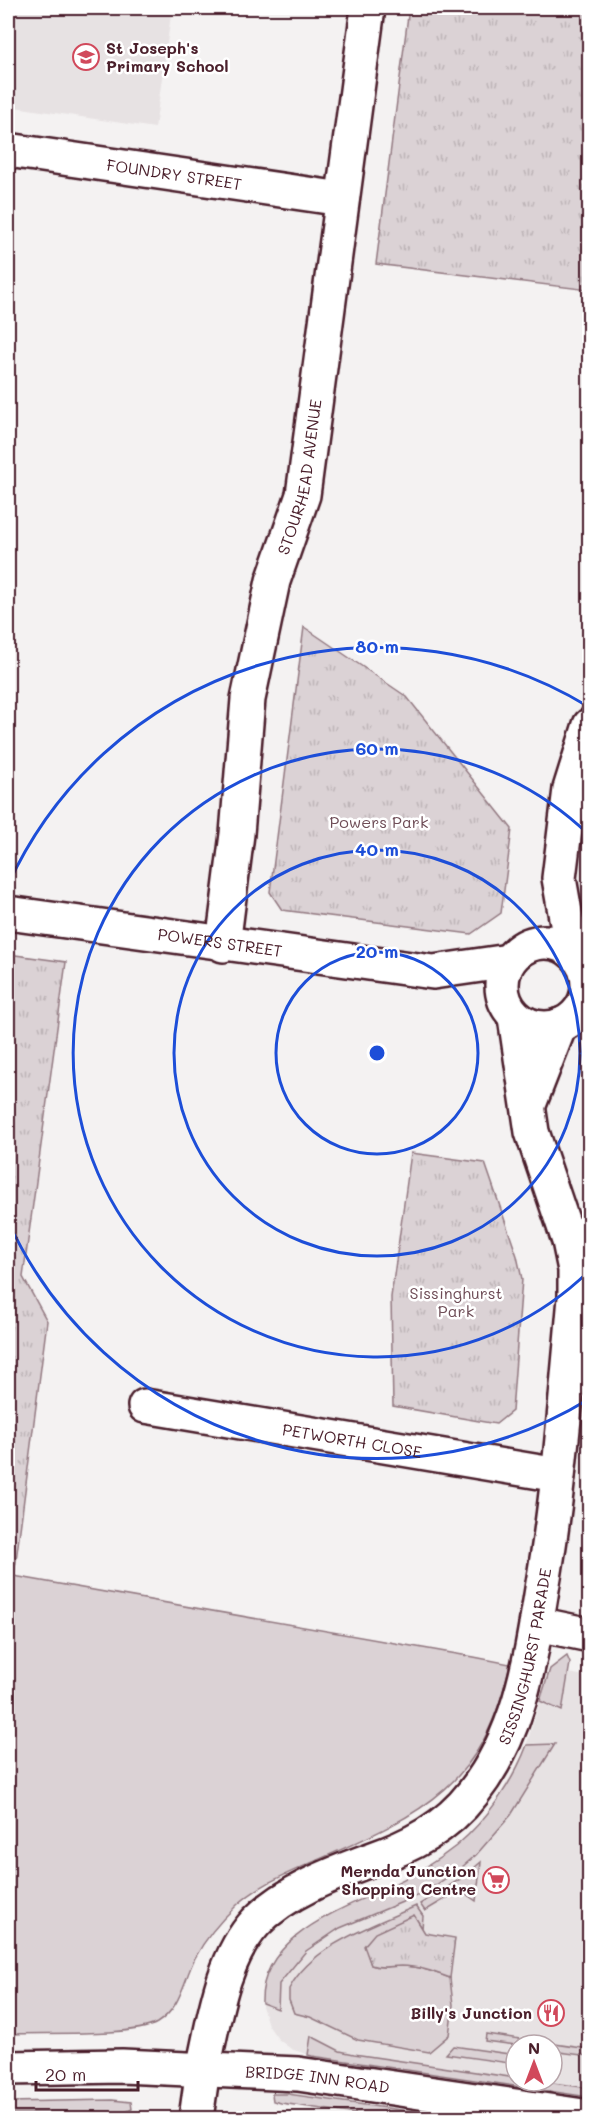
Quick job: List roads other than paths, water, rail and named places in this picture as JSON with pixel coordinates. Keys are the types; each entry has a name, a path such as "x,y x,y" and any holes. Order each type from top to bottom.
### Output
{"street":[{"name":"STOURHEAD AVENUE","path":"223,945 237,834 248,699 273,581 303,495 368,8"},
{"name":"FOUNDRY STREET","path":"8,150 342,199"},
{"path":"559,878 588,988 577,1014 537,1027 511,1011 502,983 559,878 570,789 590,725"},
{"name":"POWERS STREET","path":"8,913 223,945 433,972 511,1011"},
{"path":"520,953 552,944 582,963"},
{"name":"POWERS STREET","path":"433,972 520,953"},
{"name":"SISSINGHURST PARADE","path":"196,2118 203,2069 217,2007 231,1963 256,1922 301,1891 420,1840 457,1812 472,1796 499,1754 514,1720 526,1680 550,1543 575,1298 575,1270 569,1241 539,1159 532,1132 530,1103 511,1011"},
{"name":"SISSINGHURST PARADE","path":"530,1103 577,1014"},
{"name":"PETWORTH CLOSE","path":"145,1406 558,1475"},
{"path":"537,1624 590,1635"},
{"name":"BRIDGE INN ROAD","path":"8,2068 123,2066 298,2074 590,2117"}],"place":[{"name":"St Joseph's Primary School","path":"86,57"},
{"name":"Mernda Junction Shopping Centre","path":"496,1880"},
{"name":"Billy's Junction","path":"551,2013"}],"park label":[{"name":"Powers Park","path":"379,822"},
{"name":"Sissinghurst Park","path":"456,1302"}]}
